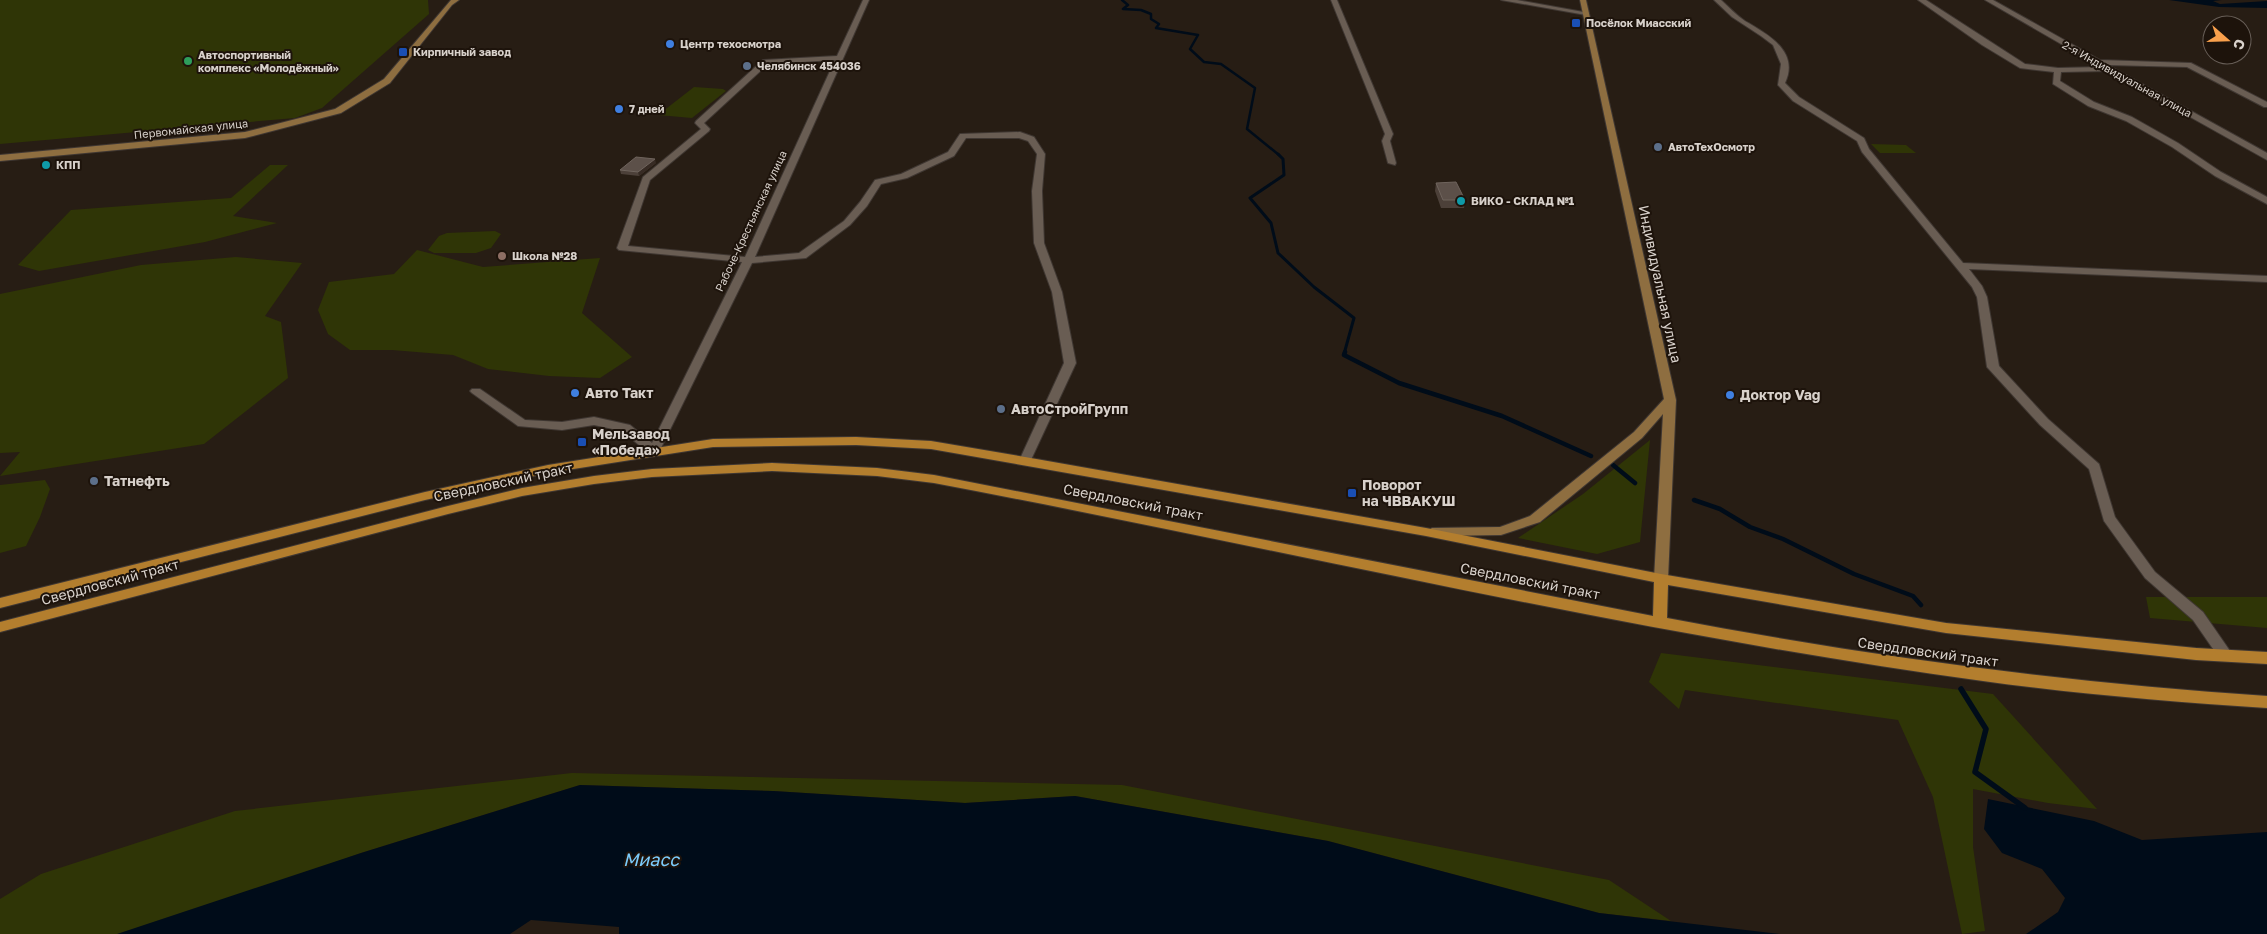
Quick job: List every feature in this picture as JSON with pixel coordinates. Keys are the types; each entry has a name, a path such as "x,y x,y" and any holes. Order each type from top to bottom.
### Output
{"main road":[{"name":"Первомайская улица","path":"0,158 246,135 338,110 360,99 387,81 450,4 456,0"},
{"name":"Индивидуальная улица","path":"1583,0 1670,400 1660,579"},
{"path":"1426,532 1474,533 1501,530 1535,519 1638,435 1670,400"},
{"name":"Свердловский тракт","path":"0,603 425,496 548,469 654,450 713,443 856,441 931,445 1025,461 1426,532 1660,579 1946,628 2089,644 2267,658"},
{"name":"Свердловский тракт","path":"0,628 522,492 652,473 772,467 877,472 934,480 1811,651 1965,675 2141,694 2267,702"},
{"path":"1660,579 1660,623"}],"street":[{"name":"Рабоче-Крестьянская улица","path":"654,450 748,260 866,0"},
{"path":"1334,0 1389,134 1386,141 1392,163"},
{"path":"1504,0 1586,13"},
{"path":"1717,0 1734,16 1774,40 1780,48 1785,64 1785,73 1781,83 1796,99 1861,140 1865,150 1923,222 1962,266 1977,286 1982,297 1993,367 2044,422 2095,467 2109,518 2150,574 2198,616 2225,655"},
{"path":"1922,0 1984,43 2023,66 2058,70 2107,69"},
{"name":"2-я Индивидуальная улица","path":"1988,0 2107,69 2267,157"},
{"path":"839,58 766,62 749,76 699,123 706,129 646,179 622,248 748,260 802,256 847,223 864,204 878,182 904,176 951,154 963,136 1020,135 1030,139 1041,154 1037,191 1039,243 1057,292 1070,363 1025,461"},
{"path":"2095,62 2188,65 2267,105"},
{"path":"2058,70 2056,82 2091,104 2129,119 2175,145 2218,174 2267,201"},
{"path":"1962,266 2266,280"},
{"path":"476,391 522,423 562,426 594,420 626,428 654,450"}],"green space":[{"name":"Автоспортивный комплекс «Молодёжный»","path":"0,0 428,0 429,14 322,108 295,118 0,144"},
{"path":"694,87 723,89 726,91 692,118 658,115"},
{"path":"1871,144 1906,145 1916,153 1880,153"},
{"path":"270,165 288,165 233,216 277,223 205,242 39,271 18,265 71,210 231,198"},
{"path":"495,231 501,234 491,248 476,253 434,253 428,250 439,236 447,233"},
{"path":"417,250 483,267 600,258 582,313 632,357 600,378 549,376 488,369 453,355 392,350 350,350 328,334 318,310 329,282 394,274"},
{"path":"236,257 302,263 265,316 281,322 288,378 204,444 0,476 20,452 0,453 0,294 141,265"},
{"path":"1650,440 1640,542 1597,554 1518,538 1583,494"},
{"path":"45,480 50,489 40,517 26,546 0,553 0,485"},
{"path":"2146,597 2267,597 2267,628 2150,618"},
{"path":"1661,653 1993,694 2097,809 2048,803 1973,789 1973,847 1985,931 1962,934 1933,797 1898,720 1685,690 1679,709 1649,682"},
{"path":"572,773 1122,785 1609,880 1671,921 1599,913 1328,841 1075,796 965,803 773,791 580,785 361,853 133,934 0,934 0,899 41,874 235,811"}],"water":[{"path":"2169,0 2222,0 2213,1 2220,4 2267,1 2267,8 2219,7"},
{"name":"Миасс","path":"580,785 773,791 965,803 1075,796 1328,841 1599,913 1780,934 619,934 619,927 531,920 510,934 117,934 361,853"},
{"path":"1988,799 2094,821 2142,840 2267,832 2267,934 2026,934 2058,912 2065,898 2042,869 2002,853 1984,829"}],"building":[{"path":"636,157 655,159 638,172 620,170"},
{"path":"1456,182 1465,200 1443,200 1436,183"}],"waterway":[{"path":"1122,0 1128,5 1123,9 1141,10 1151,14 1151,19 1159,24 1156,28 1198,35 1190,49 1204,62 1221,64 1255,88 1247,129 1279,155"},
{"path":"1279,155 1283,159 1284,175 1250,198 1271,223 1278,253 1314,287 1354,318 1344,354"},
{"path":"1345,352 1344,355 1399,383 1502,416 1591,456"},
{"path":"1613,465 1635,483"},
{"path":"1694,500 1720,509 1750,527 1783,539 1854,574 1913,596 1921,605"},
{"path":"1961,689 1986,729 1975,772 2025,808"}],"place":[{"name":"Посёлок Миасский","path":"1576,23"},
{"name":"Центр техосмотра","path":"670,44"},
{"name":"Кирпичный завод","path":"403,52"},
{"name":"Автоспортивный комплекс «Молодёжный»","path":"188,61"},
{"name":"Челябинск 454036","path":"747,66"},
{"name":"7 дней","path":"619,109"},
{"name":"АвтоТехОсмотр","path":"1658,147"},
{"name":"КПП","path":"46,165"},
{"name":"ВИКО - СКЛАД №1","path":"1461,201"},
{"name":"Школа №28","path":"502,256"},
{"name":"Авто Такт","path":"575,393"},
{"name":"Доктор Vag","path":"1730,395"},
{"name":"АвтоСтройГрупп","path":"1001,409"},
{"name":"Мельзавод «Победа»","path":"582,442"},
{"name":"Татнефть","path":"94,481"},
{"name":"Поворот на ЧВВАКУШ","path":"1352,493"}]}
